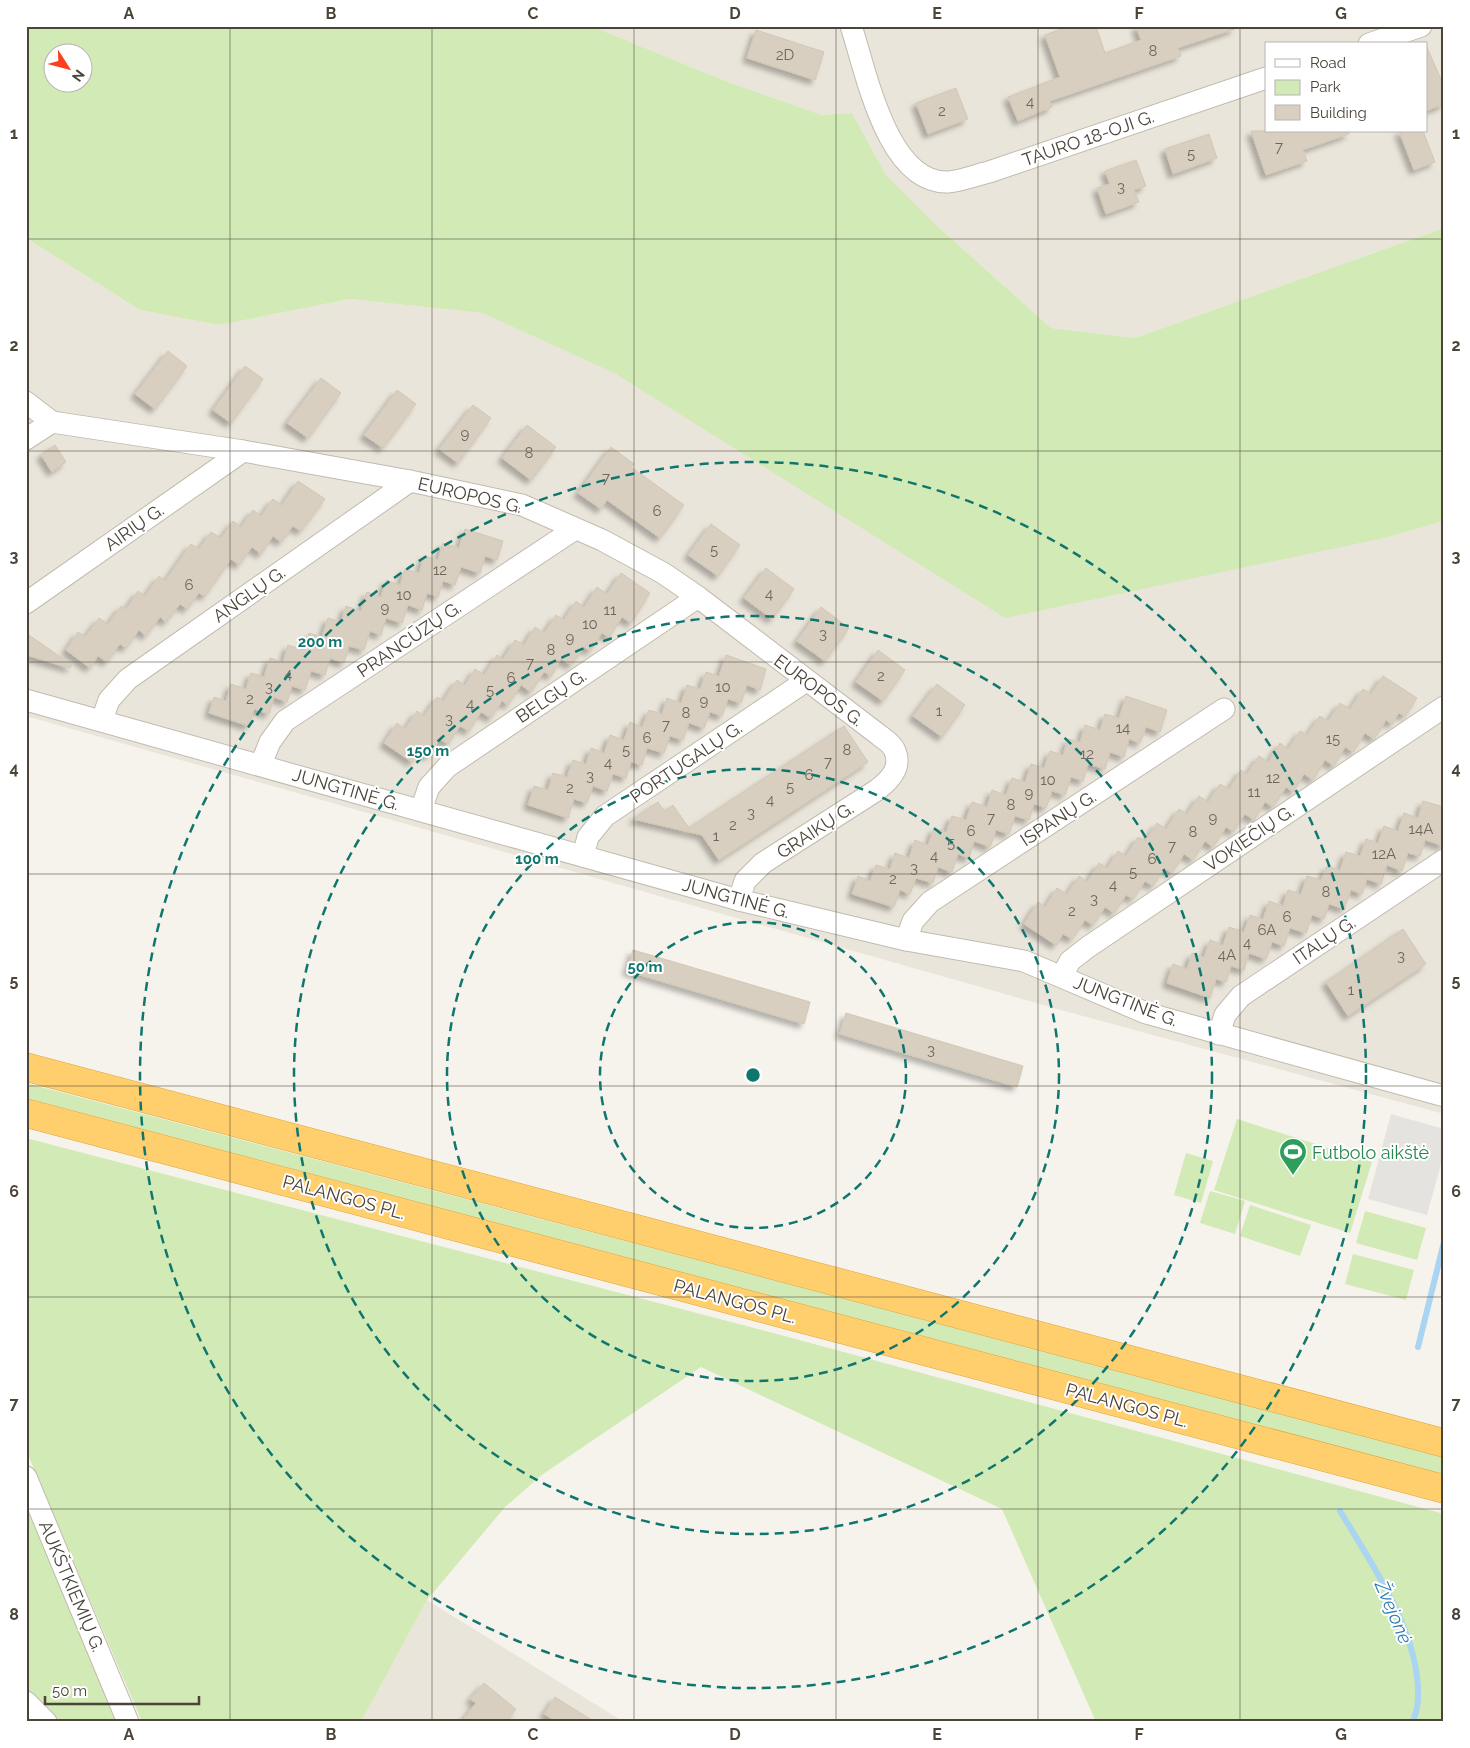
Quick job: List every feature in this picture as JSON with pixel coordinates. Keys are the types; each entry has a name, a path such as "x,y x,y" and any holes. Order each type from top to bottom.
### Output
{"highway":[{"path":"26,1067 1444,1442"},
{"name":"PALANGOS PL.","path":"26,1113 1444,1489"}],"street":[{"name":"TAURO 18-OJI G.","path":"851,26 882,121 895,147 910,169 928,179 948,182 989,172 1265,78"},
{"path":"1375,42 1421,26"},
{"name":"EUROPOS G.","path":"26,402 52,422 242,451 410,481 522,505 602,540 654,568 698,597 894,748 897,764"},
{"path":"26,439 52,422"},
{"name":"AIRIŲ G.","path":"26,603 242,451"},
{"name":"ANGLŲ G.","path":"102,720 109,700 128,679 410,481"},
{"name":"PRANCŪZŲ G.","path":"261,764 270,742 286,721 575,529"},
{"name":"BELGŲ G.","path":"422,810 429,787 447,767 698,597"},
{"name":"PORTUGALŲ G.","path":"583,856 588,837 605,816 806,681"},
{"name":"JUNGTINĖ G.","path":"26,700 261,764 740,900 906,940 1024,961 1146,1013 1444,1096"},
{"name":"VOKIEČIŲ G.","path":"1062,976 1070,961 1088,946 1444,707"},
{"name":"ISPANŲ G.","path":"906,940 913,921 930,902 1224,709"},
{"name":"GRAIKŲ G.","path":"740,900 745,881 763,864 877,790 890,780 897,764"},
{"name":"ITALŲ G.","path":"1219,1034 1225,1015 1241,996 1444,860"},
{"name":"AUKŠTKIEMIŲ G.","path":"26,1477 128,1722"},
{"path":"26,1702 46,1722"}],"shaded area":[{"path":"591,26 1444,26 1444,228 1135,338 1051,328 934,223 886,175 852,113 822,115 728,82"},
{"path":"26,238 140,310 219,325 350,299 482,313 616,374 1388,537 1444,521 1444,1114 1061,1010 26,716"},
{"path":"1391,1114 1444,1129 1444,1153 1427,1215 1368,1199"},
{"path":"427,1600 624,1722 361,1722"}],"green space":[{"path":"26,26 591,26 728,82 822,115 852,113 886,175 934,223 1051,328 1135,338 1444,228 1444,521 1388,537 1005,618 616,374 482,313 350,299 219,325 140,310 26,238"},
{"path":"26,1083 1444,1457 1444,1475 26,1098"},
{"name":"Futbolo aikštė","path":"1237,1119 1372,1162 1350,1233 1214,1190"},
{"path":"26,1138 758,1329 1444,1514 1444,1722 1096,1722 1002,1509 701,1367 543,1474 505,1507 427,1600 361,1722 142,1722 26,1450"},
{"path":"1186,1153 1213,1161 1201,1203 1174,1195"},
{"path":"1210,1191 1245,1201 1235,1234 1200,1223"},
{"path":"1250,1205 1311,1225 1300,1256 1240,1236"},
{"path":"1365,1211 1426,1228 1417,1260 1356,1243"},
{"path":"1353,1254 1414,1270 1406,1300 1345,1284"},
{"path":"26,1505 117,1722 26,1722"}],"building":[{"path":"1070,26 1096,26 1105,53 1141,40 1136,26 1234,26 1235,29 1178,48 1181,56 1050,101 1052,107 1018,121 1008,97 1060,77 1045,35"},
{"path":"756,30 824,52 815,80 747,58"},
{"path":"1428,50 1444,86 1444,104 1428,110"},
{"path":"956,88 968,119 928,134 916,103"},
{"path":"1251,131 1349,132 1349,134 1303,150 1307,161 1266,175"},
{"path":"1399,132 1423,132 1435,162 1414,170"},
{"path":"1209,134 1217,158 1173,174 1165,149"},
{"path":"1136,160 1146,186 1134,190 1139,202 1106,214 1097,188 1110,184 1105,171"},
{"path":"168,351 187,366 155,409 135,394"},
{"path":"245,366 263,379 231,423 213,410"},
{"path":"321,378 341,393 308,438 287,423"},
{"path":"397,390 416,404 383,448 364,435"},
{"path":"473,405 491,418 458,463 439,449"},
{"path":"527,425 556,447 531,480 502,458"},
{"path":"55,445 66,462 52,472 41,455"},
{"path":"611,447 634,464 631,467 684,505 660,538 607,500 601,509 578,493"},
{"path":"298,481 325,499 301,531 293,526 281,542 273,536 261,554 252,547 239,565 231,559 205,596 199,593 187,609 180,604 166,622 160,617 146,636 139,630 126,648 120,644 107,662 98,656 90,668 66,650 78,632 85,637 99,618 108,624 121,606 126,609 138,591 145,596 159,576 165,581 191,544 199,549 211,532 221,538 233,521 241,527 253,510 261,516 273,499 282,505"},
{"path":"711,524 740,545 718,576 688,555"},
{"path":"465,529 503,541 497,560 485,556 480,573 461,567 455,585 443,581 438,597 427,593 422,610 408,605 402,623 386,618 381,635 370,631 364,650 349,646 344,663 330,658 325,675 311,671 305,690 292,686 287,702 274,697 269,714 254,709 249,726 209,713 214,697 226,701 231,684 246,689 251,673 264,677 270,658 283,662 288,645 304,650 309,633 322,637 328,618 341,622 346,606 361,611 367,592 381,597 386,580 400,585 405,569 419,573 424,556 438,560 443,543 459,548"},
{"path":"766,568 794,589 772,619 744,598"},
{"path":"621,573 650,593 631,623 622,617 609,637 602,633 590,651 584,647 571,665 561,659 551,676 544,672 531,692 521,685 508,705 502,701 491,718 481,712 469,731 460,726 448,744 440,739 429,756 420,751 412,762 384,743 397,723 405,729 417,711 424,716 437,697 443,701 457,680 465,685 475,669 484,675 497,655 503,659 515,640 524,645 535,627 544,633 556,615 564,620 576,601 584,607 597,587 607,594"},
{"path":"821,607 849,628 825,661 797,641"},
{"path":"26,633 72,665 70,668 26,655"},
{"path":"878,650 905,670 883,701 856,682"},
{"path":"726,655 766,669 760,690 747,685 741,703 728,699 722,716 710,712 704,728 689,723 683,740 670,736 664,753 647,748 642,765 631,762 626,778 613,774 607,791 593,786 587,803 574,799 568,818 528,805 534,786 548,790 553,773 567,777 573,760 586,764 591,748 604,753 610,735 624,740 630,722 642,727 649,710 662,714 667,698 681,703 687,685 700,689 706,672 719,676"},
{"path":"1383,676 1417,698 1405,716 1399,713 1392,724 1386,720 1374,739 1365,733 1353,752 1345,747 1334,766 1325,760 1313,780 1304,774 1293,792 1286,787 1273,807 1265,802 1254,820 1245,814 1233,832 1226,827 1213,847 1205,841 1193,860 1184,854 1172,873 1164,868 1153,886 1145,881 1133,899 1126,895 1114,913 1105,907 1093,925 1085,920 1072,939 1063,934 1056,945 1024,924 1038,902 1045,907 1057,888 1067,894 1079,876 1087,882 1099,863 1107,868 1118,851 1126,856 1138,837 1145,841 1157,823 1166,829 1179,809 1187,814 1199,796 1208,802 1220,784 1229,789 1241,770 1247,774 1259,756 1268,762 1280,743 1288,749 1300,731 1307,735 1320,716 1328,721 1340,703 1350,709 1363,689 1371,694"},
{"path":"937,684 965,705 942,737 913,716"},
{"path":"1126,696 1167,710 1160,732 1146,727 1140,743 1129,739 1124,757 1110,752 1105,769 1088,764 1083,781 1071,777 1065,795 1052,791 1046,808 1034,804 1029,820 1015,816 1009,834 996,830 990,847 974,841 969,858 958,854 952,872 938,867 933,883 916,878 910,894 900,890 894,907 852,894 858,876 870,881 876,865 890,869 895,853 909,858 915,840 928,845 934,828 946,832 952,816 966,820 972,802 987,807 992,790 1006,795 1012,778 1025,782 1031,764 1044,768 1050,751 1063,755 1068,739 1080,742 1085,725 1100,730 1105,714 1119,718"},
{"path":"844,726 868,762 719,860 702,835 633,819 658,802 664,811 673,805 689,828"},
{"path":"1423,801 1444,807 1444,846 1425,840 1420,856 1408,853 1402,871 1387,865 1381,884 1367,879 1362,894 1351,890 1344,909 1329,904 1324,919 1312,915 1306,933 1290,928 1284,946 1272,942 1266,959 1249,953 1244,970 1231,966 1226,982 1216,979 1210,998 1167,983 1173,964 1187,969 1192,953 1204,957 1210,940 1223,945 1229,927 1244,932 1250,915 1263,919 1269,901 1283,906 1288,890 1301,894 1307,876 1321,880 1327,866 1340,870 1346,852 1360,856 1366,839 1378,843 1384,826 1398,831 1404,813 1418,818"},
{"path":"1403,929 1426,964 1348,1016 1326,982"},
{"path":"633,950 810,1002 804,1024 627,971"},
{"path":"846,1013 1023,1066 1017,1087 840,1034"},
{"path":"484,1683 516,1709 506,1722 461,1722 476,1703 470,1699"},
{"path":"555,1697 595,1722 557,1722 544,1714"}],"waterway":[{"name":"Žvejonė","path":"1418,1347 1444,1242"},
{"name":"Žvejonė","path":"1340,1511 1380,1577 1403,1625 1412,1650 1417,1675 1418,1702 1413,1722"}],"place":[{"name":"Futbolo aikštė","path":"1293,1176"}]}
